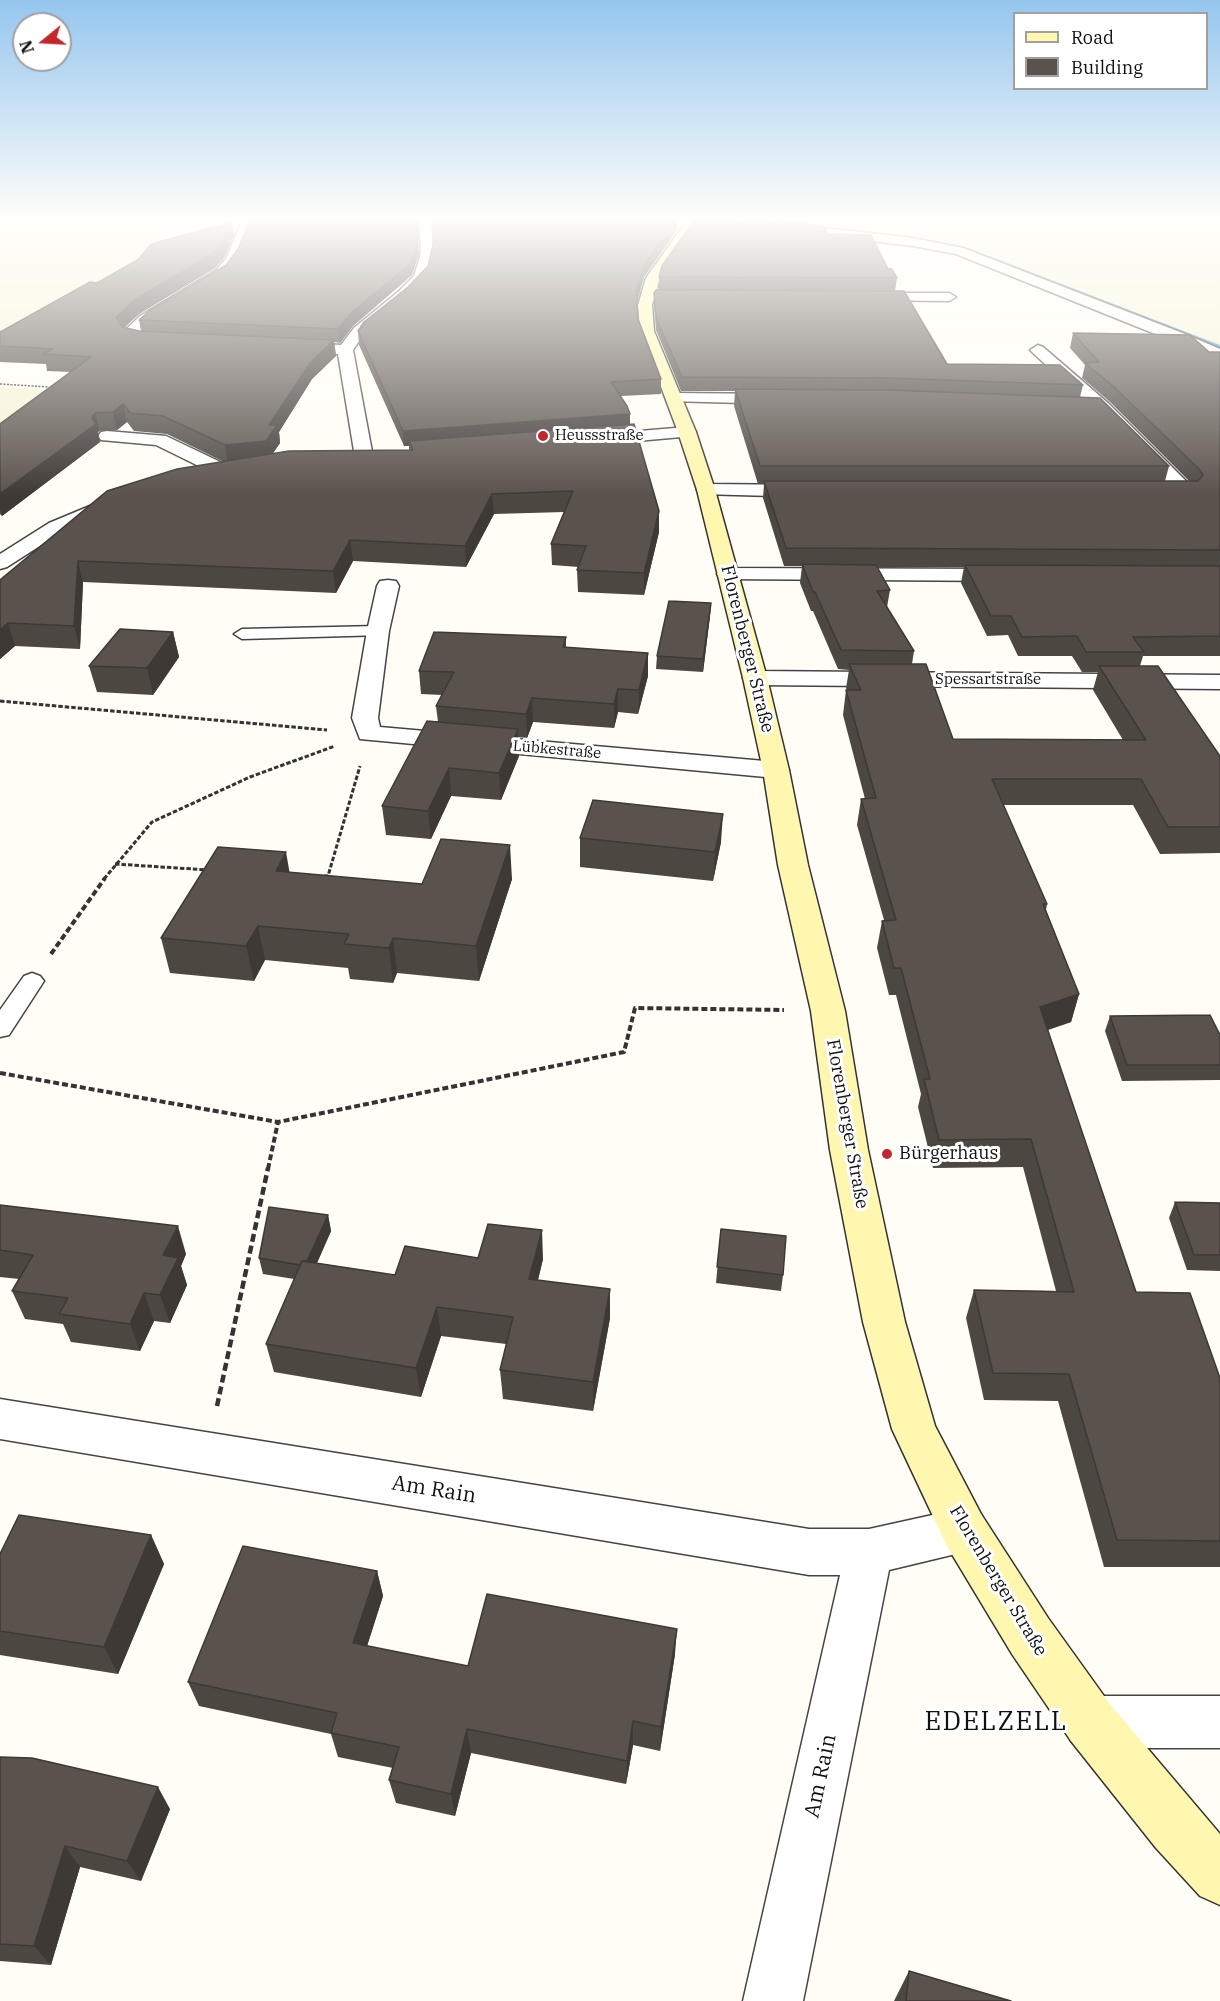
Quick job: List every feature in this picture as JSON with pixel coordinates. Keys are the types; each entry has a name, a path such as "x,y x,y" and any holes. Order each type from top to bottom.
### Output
{"street":[{"path":"161,309 145,319 128,334 131,338 142,341 176,343"},
{"path":"364,457 345,350 359,331 385,309"},
{"name":"Florenberger Straße","path":"648,309 645,316 647,331 687,432 706,490 755,678 776,770 793,865 828,1011 849,1150 892,1355 914,1430 964,1530 1030,1636 1090,1722 1176,1828 1220,1876"},
{"path":"1109,309 1220,355"},
{"path":"278,347 345,350"},
{"path":"1038,350 1102,406 1186,492 1163,492"},
{"path":"674,398 792,399"},
{"path":"1079,406 1102,406"},
{"path":"570,441 687,432"},
{"path":"107,436 160,440 226,472"},
{"path":"341,459 387,455"},
{"path":"197,478 246,469"},
{"path":"706,490 829,491"},
{"path":"0,563 56,527 134,495"},
{"path":"728,574 1031,575"},
{"path":"369,734 365,718 378,631 388,586"},
{"name":"Spessartstraße","path":"755,678 1220,682"},
{"name":"Lübkestraße","path":"369,734 776,770"},
{"name":"Am Rain","path":"0,1419 809,1552 869,1552 964,1530"},
{"name":"Am Rain","path":"773,2001 869,1552"},
{"path":"1090,1722 1220,1722"}],"lane":[{"path":"242,634 378,631"},
{"path":"0,1029 32,981"}],"path":[{"path":"0,384 49,387"},
{"path":"0,701 369,734"},
{"path":"32,981 115,864 152,822 250,777 369,734"},
{"path":"316,876 328,876 369,734"},
{"path":"115,864 209,870"},
{"path":"0,1073 278,1122 624,1052 634,1008 828,1011"},
{"path":"206,1454 278,1122"}],"shaded area":[{"path":"0,309 63,309 0,344"},
{"path":"1126,309 1220,309 1220,346"},
{"path":"0,387 36,389 44,393 0,425"}],"building":[{"path":"41,309 124,309 116,317 122,327 139,331 334,340 310,363 269,425 277,425 266,441 225,445 163,416 130,413 123,404 113,412 95,413 92,418 96,424 0,494 0,424 91,357 43,354 53,349 0,346 0,332"},
{"path":"355,309 338,329 139,320 149,311"},
{"path":"380,309 637,309 638,319 661,379 611,382 630,414 403,431 358,331 364,322"},
{"path":"655,309 915,309 947,364 1060,365 1083,385 888,378 682,377 656,318"},
{"path":"1073,333 1190,335 1209,352 1220,352 1220,550 786,548 764,481 1198,481 1203,475 1199,469 1113,386 1085,363 1099,362"},
{"path":"735,389 888,390 1100,398 1169,466 760,466"},
{"path":"634,424 659,511 644,573 577,570 586,546 551,544 573,491 492,494 465,546 350,540 333,571 78,561 74,626 8,623 0,630 0,580 107,491 177,469 289,451 413,450 409,441"},
{"path":"802,564 876,565 890,590 877,591 914,651 841,650"},
{"path":"965,565 1220,566 1220,636 1133,637 1144,652 1086,652 1077,636 1022,637 1011,616 991,616"},
{"path":"669,601 711,603 703,659 657,656"},
{"path":"120,629 173,632 147,668 89,666"},
{"path":"434,632 566,637 563,647 648,653 639,690 618,689 614,704 532,698 526,714 436,706 454,672 419,671"},
{"path":"849,664 926,664 953,739 1146,740 1099,666 1158,666 1220,756 1220,827 1168,827 1141,779 992,779 1047,904 1043,904 1079,994 1040,1007 1136,1292 1190,1293 1220,1378 1220,1541 1117,1540 1069,1374 993,1373 974,1290 1074,1292 1031,1139 939,1140 924,1079 930,1079 901,968 894,968 882,921 896,920 861,799 876,798 846,690 861,690"},
{"path":"427,721 518,729 499,773 449,768 428,811 382,806"},
{"path":"593,800 723,814 715,852 580,838"},
{"path":"441,839 510,845 476,946 393,938 389,948 344,944 349,934 258,926 246,946 161,938 218,847 286,852 276,871 422,884"},
{"path":"1210,1015 1220,1035 1220,1065 1127,1065 1110,1016"},
{"path":"1175,1202 1220,1203 1220,1255 1194,1255"},
{"path":"0,1205 178,1226 163,1255 178,1258 160,1295 144,1293 130,1324 59,1314 68,1298 12,1291 33,1255 0,1250"},
{"path":"269,1207 328,1215 307,1261 302,1261 300,1265 259,1258"},
{"path":"488,1224 542,1230 529,1279 610,1289 593,1382 500,1370 513,1317 437,1307 416,1368 266,1344 302,1261 395,1275 405,1246 478,1258"},
{"path":"721,1229 786,1236 783,1275 717,1267"},
{"path":"19,1515 151,1535 104,1647 0,1631 0,1554"},
{"path":"243,1546 377,1571 353,1643 468,1666 487,1594 677,1629 661,1727 633,1721 627,1761 467,1729 451,1794 389,1780 399,1747 331,1733 337,1713 188,1682"},
{"path":"0,1757 32,1758 158,1787 127,1861 65,1846 34,1946 0,1944"},
{"path":"909,1971 1011,2001 906,2001"}],"waterway":[{"path":"1123,309 1220,347"}],"place":[{"name":"Heussstraße","path":"543,436"},
{"name":"Bürgerhaus","path":"887,1154"}],"district":[{"name":"EDELZELL","path":"996,1722"}]}
